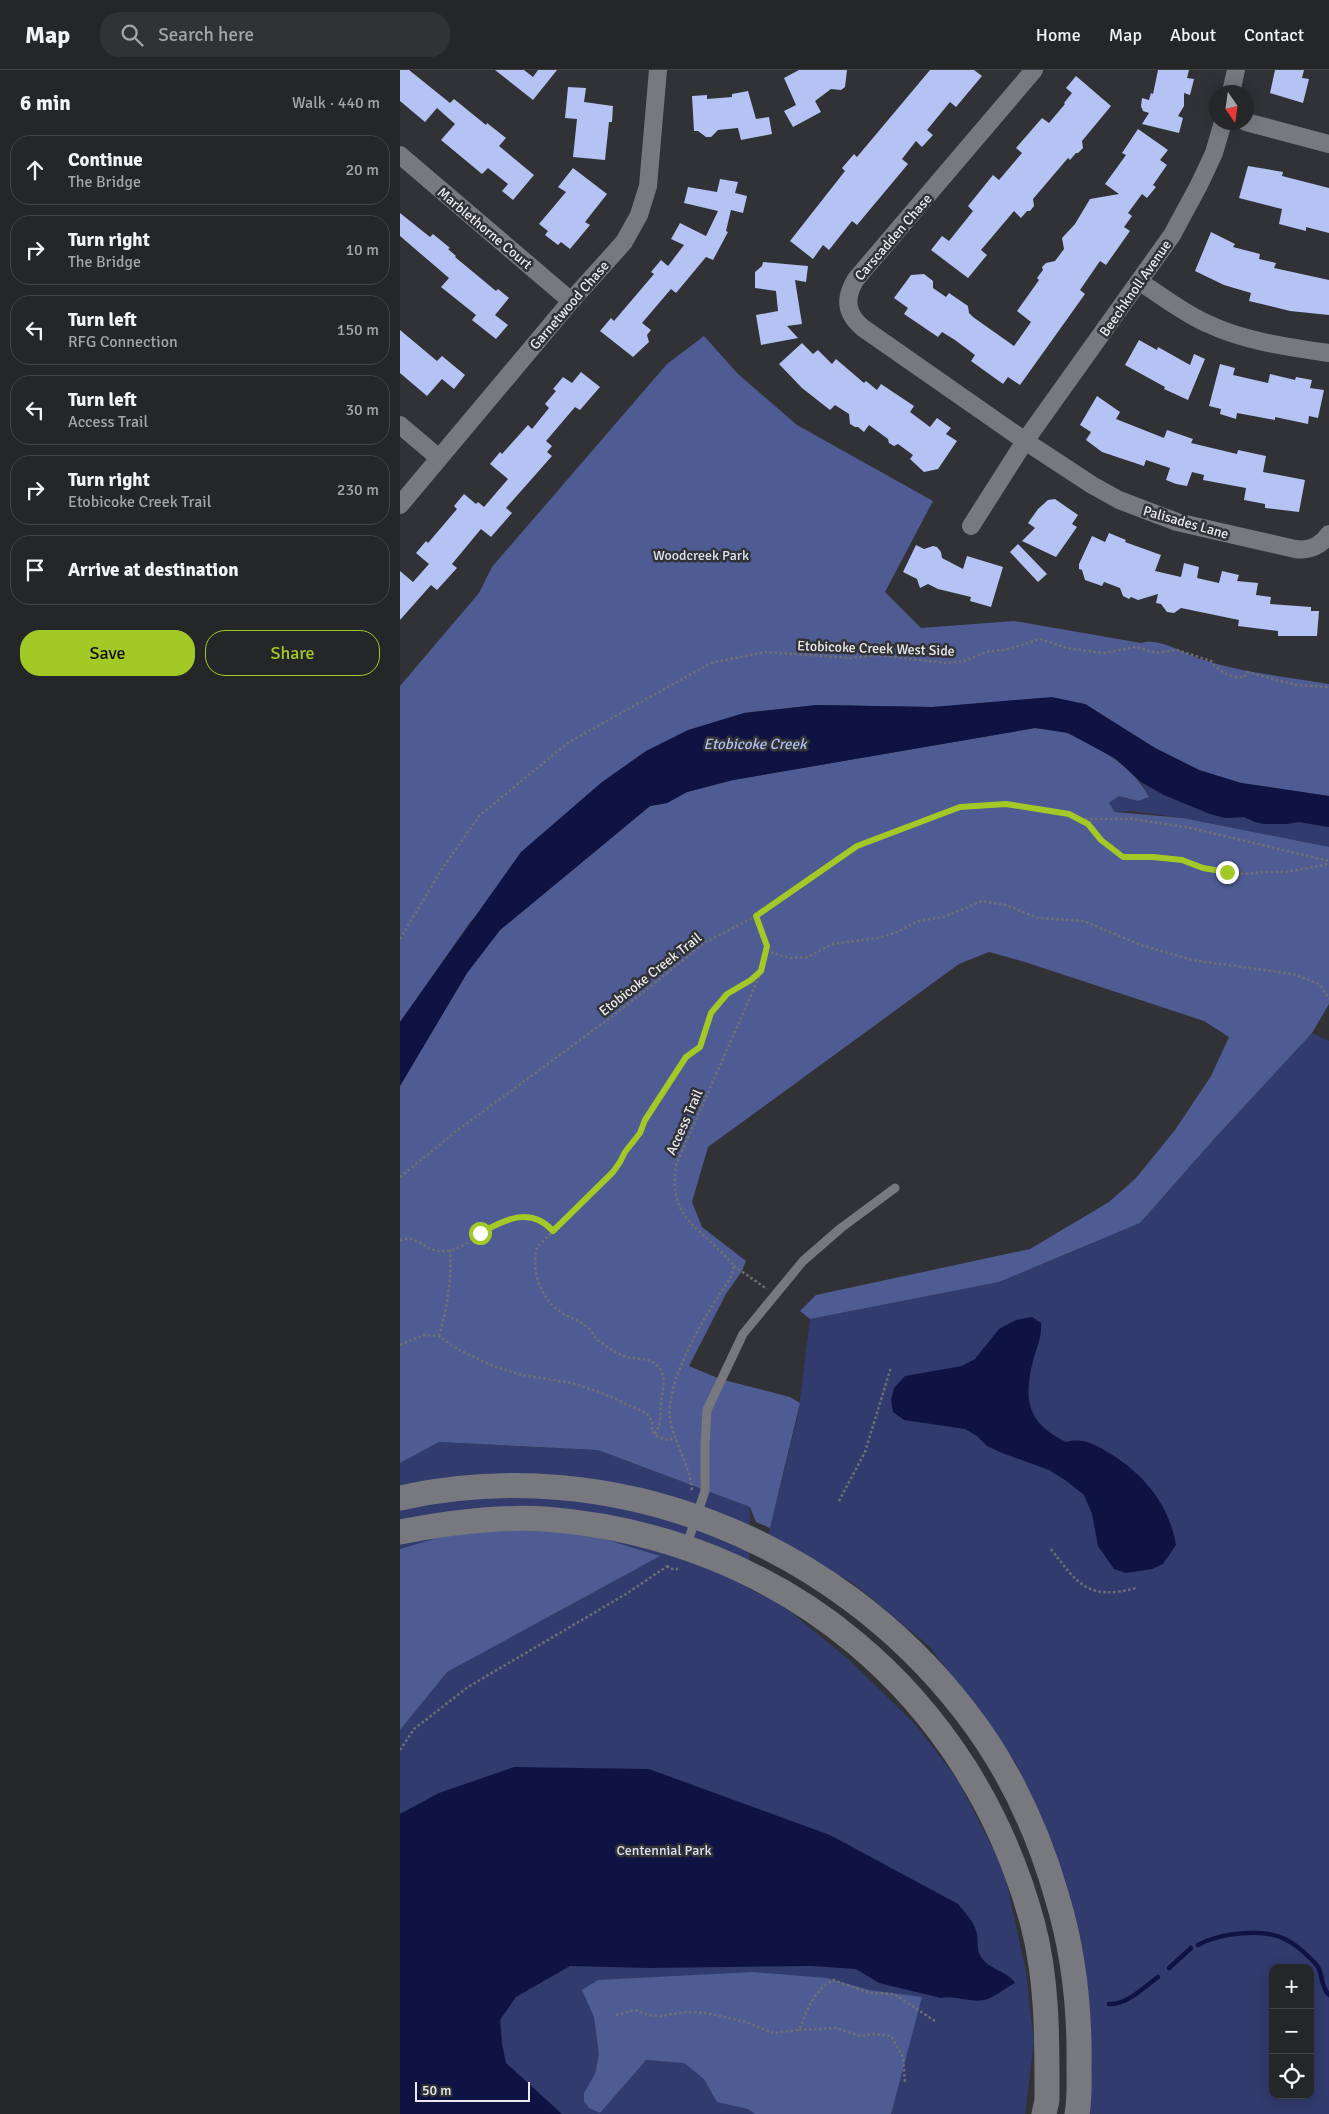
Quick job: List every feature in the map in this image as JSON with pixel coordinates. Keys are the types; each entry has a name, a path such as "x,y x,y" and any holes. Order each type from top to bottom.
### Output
{"street":[{"name":"Garnetwood Chase","path":"400,504 571,301 624,242 639,215 648,186 658,70"},
{"name":"Carscadden Chase","path":"1025,441 863,328 850,313 848,299 849,292 856,279 1034,70"},
{"path":"1233,85 1236,70"},
{"path":"1254,124 1329,144"},
{"name":"Beechknoll Avenue","path":"972,526 1025,441 1140,282 1188,210 1214,153 1221,130"},
{"name":"Marblethorne Court","path":"400,156 571,301"},
{"path":"1140,282 1186,313 1218,329 1307,351 1329,353"},
{"path":"400,425 439,458"},
{"name":"Palisades Lane","path":"1025,441 1106,492 1148,512 1177,522 1302,550 1315,547 1329,534"},
{"path":"400,1498 450,1489 496,1486 549,1487 627,1498 696,1516 755,1539 791,1559 837,1588 874,1616 906,1644 966,1712 992,1750 1022,1804 1038,1838 1066,1926 1075,1971 1080,2035 1077,2114"},
{"path":"400,1532 452,1522 542,1519 623,1530 685,1557 726,1562 773,1586 812,1610 852,1640 885,1669 920,1705 965,1767 994,1818 1008,1851 1033,1927 1046,2008 1047,2100 1044,2114"}],"lane":[{"path":"685,1557 705,1491 707,1410 743,1334 802,1261 841,1228 895,1188"}],"path":[{"name":"Etobicoke Creek West Side","path":"400,939 442,869 480,815 569,742 711,663 765,652 851,658 876,655 947,663 964,661 986,652 1009,649 1040,640 1067,648 1104,653 1136,647 1156,653 1177,650 1211,661 1215,668 1238,678 1244,677 1248,672 1296,685 1329,687"},
{"name":"Etobicoke Creek Trail","path":"400,1177 454,1133 622,1009 706,942 756,916 857,846 960,807 1006,804 1069,814 1088,824 1101,840 1123,857 1153,857 1182,860 1203,868 1245,874 1286,872 1329,862"},
{"path":"1079,819 1133,819 1191,828 1329,862"},
{"path":"766,951 790,958 808,956 832,944 878,938 895,933 918,921 944,917 982,901 1006,905 1038,918 1084,921 1141,945 1192,960 1293,974 1318,984 1329,999"},
{"name":"Access Trail","path":"756,916 767,946 761,971 676,1165 674,1183 675,1197 681,1211 734,1266 774,1294"},
{"path":"655,1434 660,1427 661,1401 665,1388 658,1366 653,1362 627,1357 611,1350 598,1340 585,1325 561,1312 546,1296 540,1286 535,1273 534,1258 538,1246 613,1172 625,1152 640,1133 645,1120 686,1057 700,1047 711,1013 727,994 751,980 761,971"},
{"path":"400,1240 411,1239 428,1249 450,1250 460,1248 480,1233 505,1220 526,1216 544,1221 553,1231"},
{"path":"439,1336 445,1316 451,1266 450,1250"},
{"path":"696,1516 690,1473 669,1415 680,1368 700,1328 731,1277 734,1266"},
{"path":"400,1345 424,1335 439,1336 457,1349 492,1366 522,1374 572,1383 602,1393 646,1413 652,1420 652,1431 658,1438 668,1440 676,1438"},
{"path":"839,1501 865,1452 890,1367"},
{"path":"1051,1549 1074,1580 1092,1591 1120,1592 1136,1588"},
{"path":"668,1566 676,1569 685,1557"},
{"path":"400,1748 414,1729 468,1687 685,1557"},
{"path":"799,2030 812,1998 825,1984 833,1980 870,1993 894,1994 935,2021"},
{"path":"616,2015 635,2010 648,2015 660,2016 687,2012 707,2013 746,2022 773,2033 836,2028 860,2036 873,2034 891,2036 902,2057 905,2084"}],"green space":[{"name":"Woodcreek Park","path":"704,336 738,374 797,425 933,501 885,592 921,628 1014,621 1141,643 1155,642 1171,646 1215,664 1329,684 1329,796 1241,783 1199,770 1155,748 1085,704 932,707 817,705 744,713 471,921 400,1022 400,686 479,593 492,567 667,364"},
{"path":"1035,728 1065,732 1104,752 1125,767 1149,797 1138,801 1119,796 1109,803 1115,812 1183,818 1329,847 1329,1004 1312,1033 1140,1223 999,1282 810,1319 800,1311 816,1295 1030,1249 1109,1202 1136,1178 1175,1130 1211,1076 1229,1037 1204,1021 989,952 959,964 708,1147 692,1202 702,1227 746,1261 742,1271 726,1294 689,1366 720,1379 790,1397 800,1403 770,1528 756,1522 750,1507 598,1450 439,1442 400,1463 400,1086 467,973 500,930 650,806 667,803 687,792 733,780"},
{"path":"1141,782 1164,795 1210,814 1225,818 1244,817 1264,824 1299,822 1329,827 1329,848 1183,818 1132,811 1115,812 1109,803 1119,796 1138,801 1149,797"},
{"path":"1312,1033 1329,1041 1329,2114 1081,2114 1051,1843 1016,1763 930,1647 853,1583 768,1536 798,1415 810,1319 999,1282 1140,1223"},
{"name":"Centennial Park","path":"439,1442 598,1450 750,1507 749,1589 780,1603 848,1659 915,1724 957,1779 1004,1870 1026,1972 1034,2042 1025,2114 400,2114 400,1463"},
{"path":"568,1528 660,1556 447,1672 400,1730 400,1549 465,1530"},
{"path":"753,1972 827,1978 869,1990 922,1997 891,2114 755,2114 748,2109 717,2102 704,2079 684,2063 646,2060 600,2113 589,2108 584,2101 584,2093 595,2074 599,2054 594,2017 582,1990 598,1980"}],"water":[{"name":"Etobicoke Creek","path":"1052,697 1085,704 1155,748 1199,770 1241,783 1329,796 1329,827 1299,822 1264,824 1244,817 1225,818 1210,814 1164,795 1141,782 1116,759 1068,733 1035,728 733,780 687,792 667,803 650,806 500,930 467,973 400,1086 400,1022 521,852 602,782 646,751 688,730 744,713 817,705 932,707"},
{"path":"1032,1317 1041,1323 1040,1337 1033,1361 1029,1388 1031,1409 1036,1419 1053,1435 1066,1442 1087,1442 1106,1451 1131,1469 1152,1490 1167,1516 1176,1545 1163,1564 1152,1569 1126,1573 1114,1569 1098,1546 1092,1514 1084,1495 1065,1480 1049,1470 987,1446 977,1436 965,1429 904,1420 893,1412 891,1400 894,1388 905,1376 962,1366 975,1359 999,1329 1016,1320"},
{"path":"514,1767 649,1769 830,1835 958,1904 974,1926 977,1934 978,1951 982,1959 1007,1975 1015,1983 988,1999 973,2001 952,1997 941,1998 879,1983 856,1969 812,1966 649,1968 570,1966 516,1997 500,2020 506,2063 562,2114 400,2114 400,1814 439,1793"}],"building":[{"path":"400,70 409,70 450,103 454,99 486,125 487,123 506,138 499,146 534,175 513,200 502,191 508,184 488,168 482,174 441,140 455,124 437,108 425,122 400,101"},
{"path":"495,70 524,70 533,77 538,70 557,70 533,100"},
{"path":"799,70 847,70 845,87 841,90 831,89 815,101 821,112 793,127 784,111 796,105 784,78"},
{"path":"930,70 974,70 982,76 956,107 950,102 927,130 933,135 922,147 916,141 902,159 908,164 857,225 852,221 829,250 823,245 813,259 790,241 845,171 842,168 854,154 857,157"},
{"path":"1158,70 1189,70 1187,78 1194,79 1190,95 1184,93 1184,106 1178,116 1183,118 1179,133 1142,124 1149,113 1143,111 1141,106 1142,98 1149,100 1151,93 1153,94"},
{"path":"1275,70 1304,70 1302,78 1309,79 1303,103 1270,93"},
{"path":"1076,76 1111,106 1082,141 1083,148 1070,160 1068,158 1033,199 1034,206 1030,211 1027,211 1021,218 1014,211 981,250 987,255 968,278 931,250 942,236 949,241 973,211 968,206 993,175 999,180 1022,153 1016,148 1042,118 1049,123 1065,104 1072,93 1066,88"},
{"path":"568,87 586,88 584,102 613,106 612,122 609,122 605,160 573,157 577,119 565,118"},
{"path":"748,91 756,119 769,117 772,134 741,140 738,128 718,130 711,137 706,137 698,131 694,131 692,96 707,95 707,99 732,97 732,94"},
{"path":"1138,129 1168,150 1160,160 1167,165 1153,185 1156,187 1147,198 1142,194 1128,213 1132,216 1124,227 1130,231 1106,265 1100,261 1080,290 1085,294 1020,385 1008,377 1003,384 971,361 975,355 955,340 942,332 938,337 904,314 908,308 894,298 911,275 924,274 933,281 933,288 946,297 949,293 968,306 969,313 973,317 1014,346 1031,322 1017,311 1039,280 1037,278 1043,270 1042,267 1046,263 1055,261 1064,249 1062,238 1075,224 1090,199 1119,194 1105,184 1126,155 1122,153"},
{"path":"1248,166 1283,172 1282,176 1329,188 1329,233 1306,227 1306,231 1279,224 1282,209 1239,198"},
{"path":"573,168 607,194 585,222 590,225 570,249 561,242 558,245 545,235 548,231 539,224 566,192 558,187"},
{"path":"720,179 738,182 735,193 747,196 743,213 731,210 726,231 728,232 713,260 706,257 676,293 671,289 642,323 651,330 647,335 649,342 633,357 600,331 611,318 614,321 654,274 651,272 661,260 668,266 684,245 671,239 680,223 706,236 718,211 684,203 688,187 717,192"},
{"path":"400,213 430,237 433,234 450,248 448,249 455,257 496,291 498,289 509,298 495,315 508,325 496,339 472,320 476,315 441,287 449,278 400,236"},
{"path":"1211,232 1235,244 1233,247 1260,254 1259,259 1276,263 1274,268 1329,280 1329,315 1290,311 1249,301 1251,293 1224,285 1195,271"},
{"path":"763,262 808,266 806,282 795,280 802,324 787,326 798,338 761,345 756,315 778,311 776,291 755,288 755,272 762,266"},
{"path":"400,330 437,361 442,356 465,375 454,389 442,379 427,396 400,373"},
{"path":"1139,340 1157,350 1158,347 1190,365 1194,354 1205,359 1188,400 1164,389 1165,387 1125,365"},
{"path":"802,343 813,354 818,350 832,364 836,359 864,383 866,381 877,390 881,384 914,406 910,412 930,427 937,418 951,428 946,434 957,441 938,469 924,472 910,459 913,455 898,444 894,446 889,443 888,439 869,425 864,432 855,427 850,424 849,414 835,405 830,410 802,388 779,364"},
{"path":"1220,364 1235,368 1233,375 1268,383 1270,374 1295,380 1296,377 1312,380 1310,388 1324,390 1318,418 1309,416 1308,424 1275,417 1275,420 1237,413 1236,419 1220,414 1221,409 1209,406"},
{"path":"581,372 600,387 580,410 575,407 546,441 552,446 547,452 552,456 506,508 512,513 491,537 481,529 452,564 457,568 437,590 431,585 400,620 400,571 413,582 429,564 416,553 426,541 428,543 457,509 454,506 464,494 476,504 478,502 484,507 508,479 490,464 500,452 502,454 528,425 532,429 549,408 545,404 556,391 553,389 563,377 572,383"},
{"path":"1097,396 1120,412 1116,419 1164,438 1167,430 1193,439 1191,443 1237,454 1238,450 1266,456 1263,472 1305,480 1299,512 1265,508 1265,504 1244,500 1246,488 1203,480 1204,475 1192,472 1187,486 1176,484 1166,480 1170,468 1146,460 1144,466 1102,452 1086,440 1091,432 1080,425"},
{"path":"1055,499 1078,515 1072,524 1077,527 1056,557 1022,541 1035,528 1028,523 1038,509 1048,500"},
{"path":"1109,533 1126,540 1125,542 1161,555 1155,571 1181,577 1184,563 1199,567 1197,578 1219,583 1222,571 1239,575 1237,581 1258,583 1256,595 1271,597 1270,604 1311,607 1311,611 1319,611 1317,636 1278,636 1278,631 1238,626 1239,620 1181,608 1174,613 1167,612 1161,604 1156,603 1158,594 1138,600 1131,597 1129,599 1123,596 1120,588 1104,582 1102,586 1085,580 1082,570 1079,569 1079,564 1092,536 1105,542"},
{"path":"1018,544 1047,574 1038,582 1010,552"},
{"path":"916,545 924,549 933,546 937,547 941,552 942,558 963,569 967,556 1003,567 991,607 970,601 971,597 938,589 928,584 920,588 917,579 903,572"}],"waterway":[{"path":"1198,1945 1217,1937 1241,1933 1265,1934 1285,1939 1302,1950 1318,1967 1325,1989 1329,1995"},
{"path":"1169,1968 1191,1948"},
{"path":"1109,2004 1116,2004 1129,1999 1158,1977"}],"route":[{"path":"480,1233 505,1220 526,1216 544,1221 553,1231 613,1172 625,1152 636,1140 645,1120 686,1057 700,1047 711,1013 727,994 751,980 764,966 767,946 756,916 857,846 960,807 1006,804 1069,814 1088,824 1101,840 1123,857 1153,857 1182,860 1203,868 1227,872"}]}
